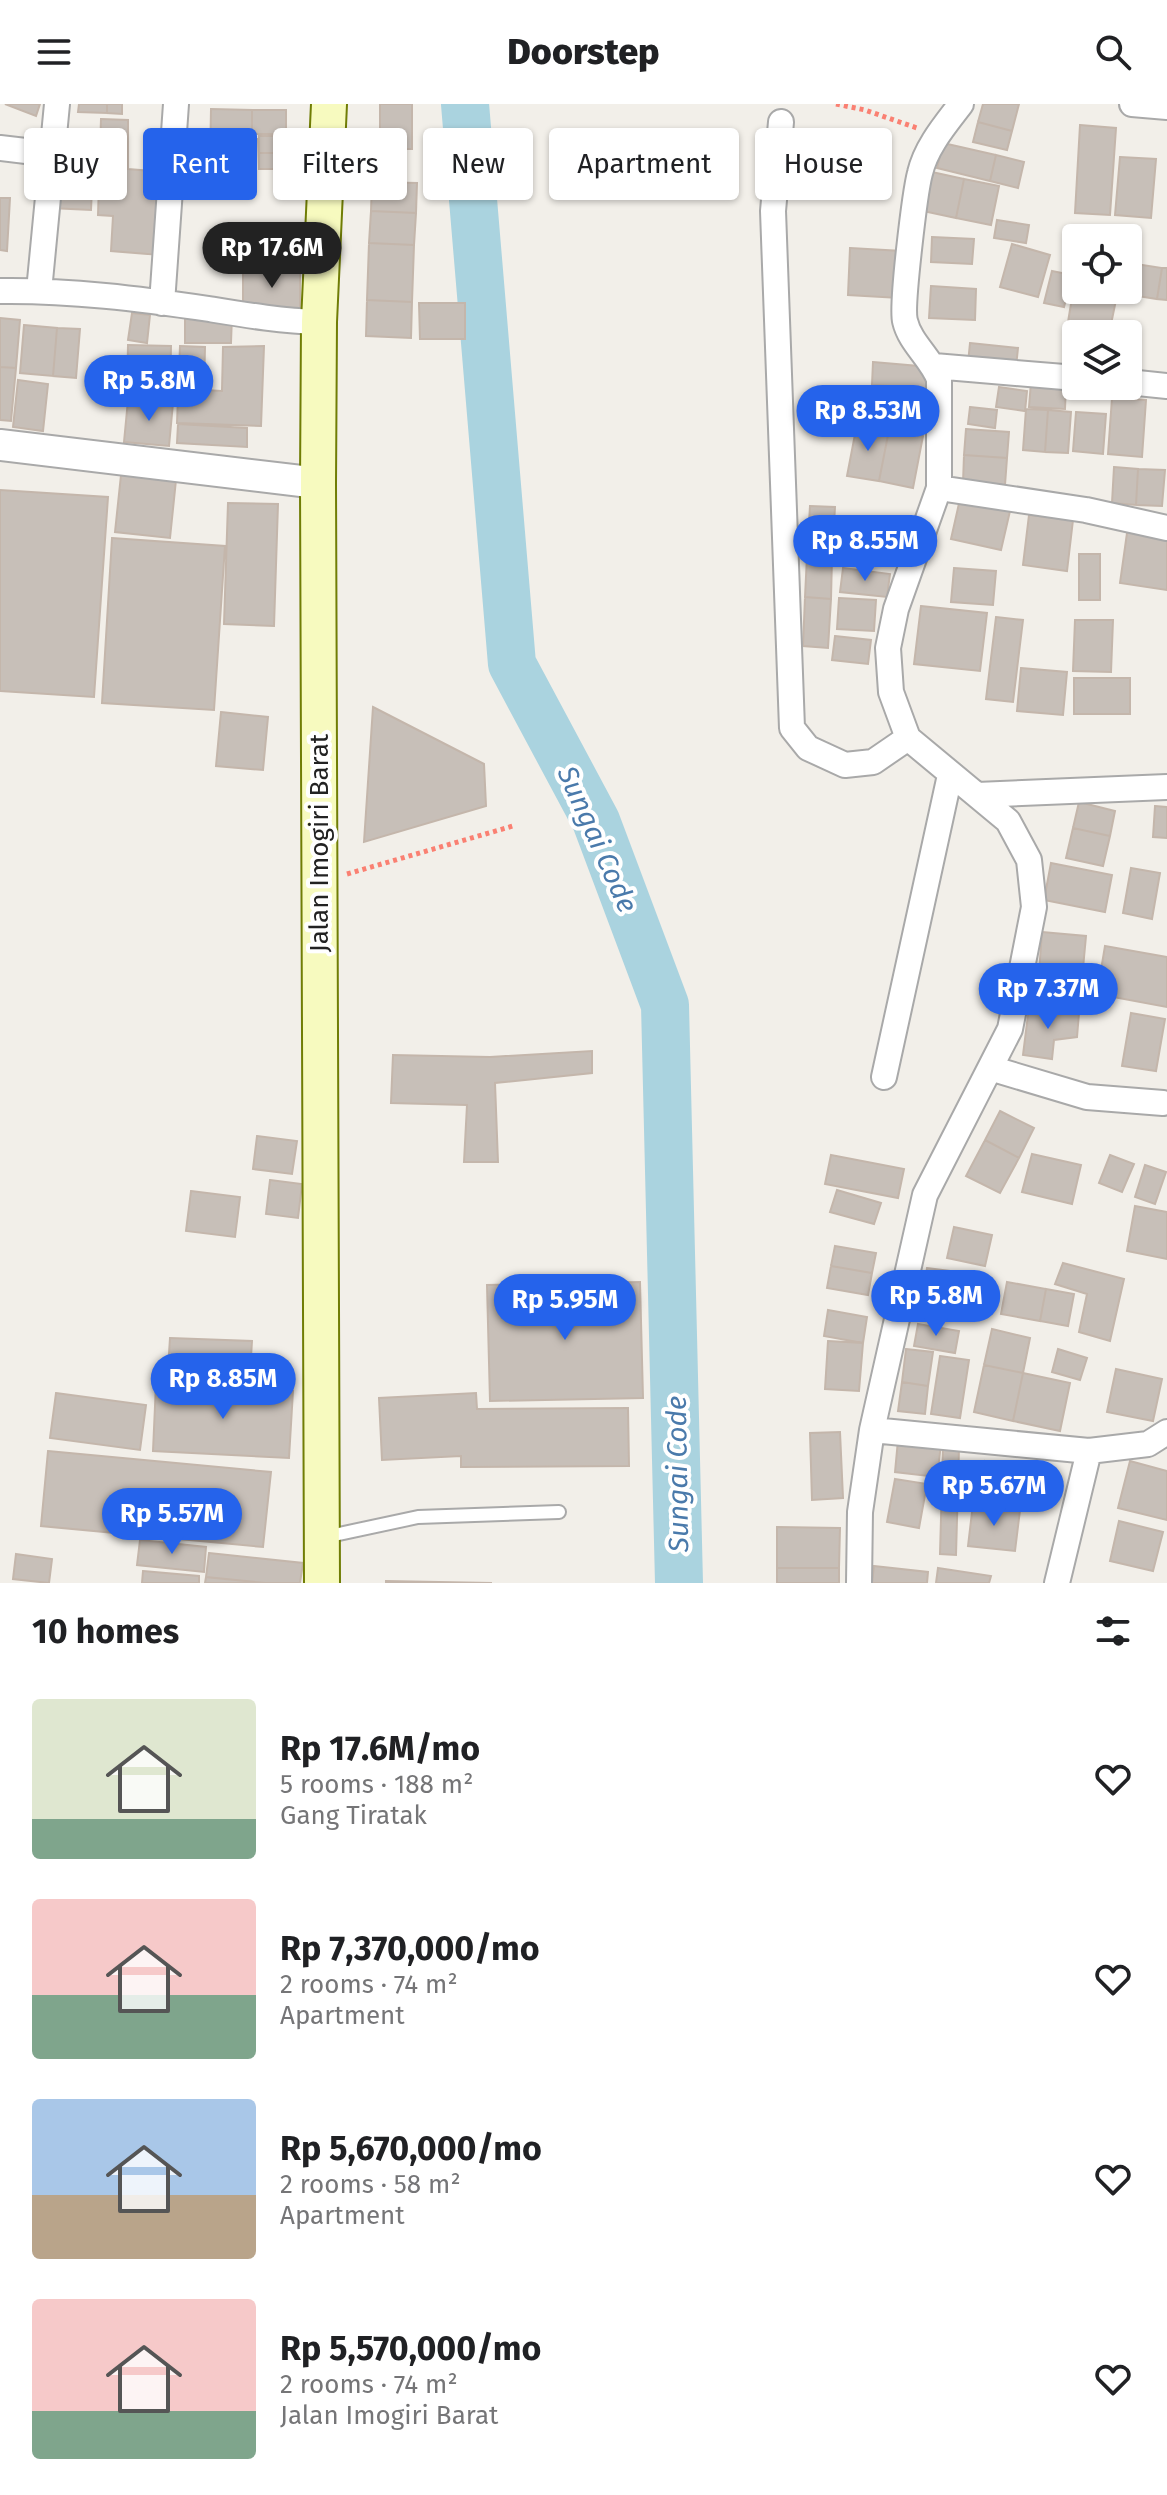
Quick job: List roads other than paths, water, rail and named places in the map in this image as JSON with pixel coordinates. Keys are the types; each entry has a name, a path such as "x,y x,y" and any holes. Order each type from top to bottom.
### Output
{"main road":[{"name":"Jalan Imogiri Barat","path":"322,1583 318,483 319,322 329,104"}],"street":[{"path":"54,128 57,104"},
{"path":"162,303 176,104"},
{"path":"859,1583 860,1512 872,1430 925,1195 1010,1029 1034,907 1029,860 1008,821 908,738 891,692 888,648 896,609 939,488 941,389 934,366 911,336 903,315 920,172 937,135 961,104"},
{"path":"1132,104 1167,107"},
{"path":"781,122 773,211 792,728 808,748 845,765 873,762 908,738"},
{"path":"0,148 24,151"},
{"path":"39,291 47,200"},
{"path":"0,291 39,291 162,303 278,321 319,322"},
{"path":"934,366 1062,377"},
{"path":"1142,383 1167,386"},
{"path":"0,445 318,483"},
{"path":"939,488 1086,510 1167,528"},
{"path":"884,1077 950,775"},
{"path":"977,795 1167,787"},
{"path":"990,1068 1087,1097 1166,1098"},
{"path":"872,1430 1089,1451 1148,1444 1167,1432"},
{"path":"1057,1583 1089,1451"}],"lane":[{"path":"322,1538 418,1517 559,1512"}],"waterway":[{"name":"Sungai Code","path":"465,104 512,664 596,821 665,1005 679,1583"}]}
